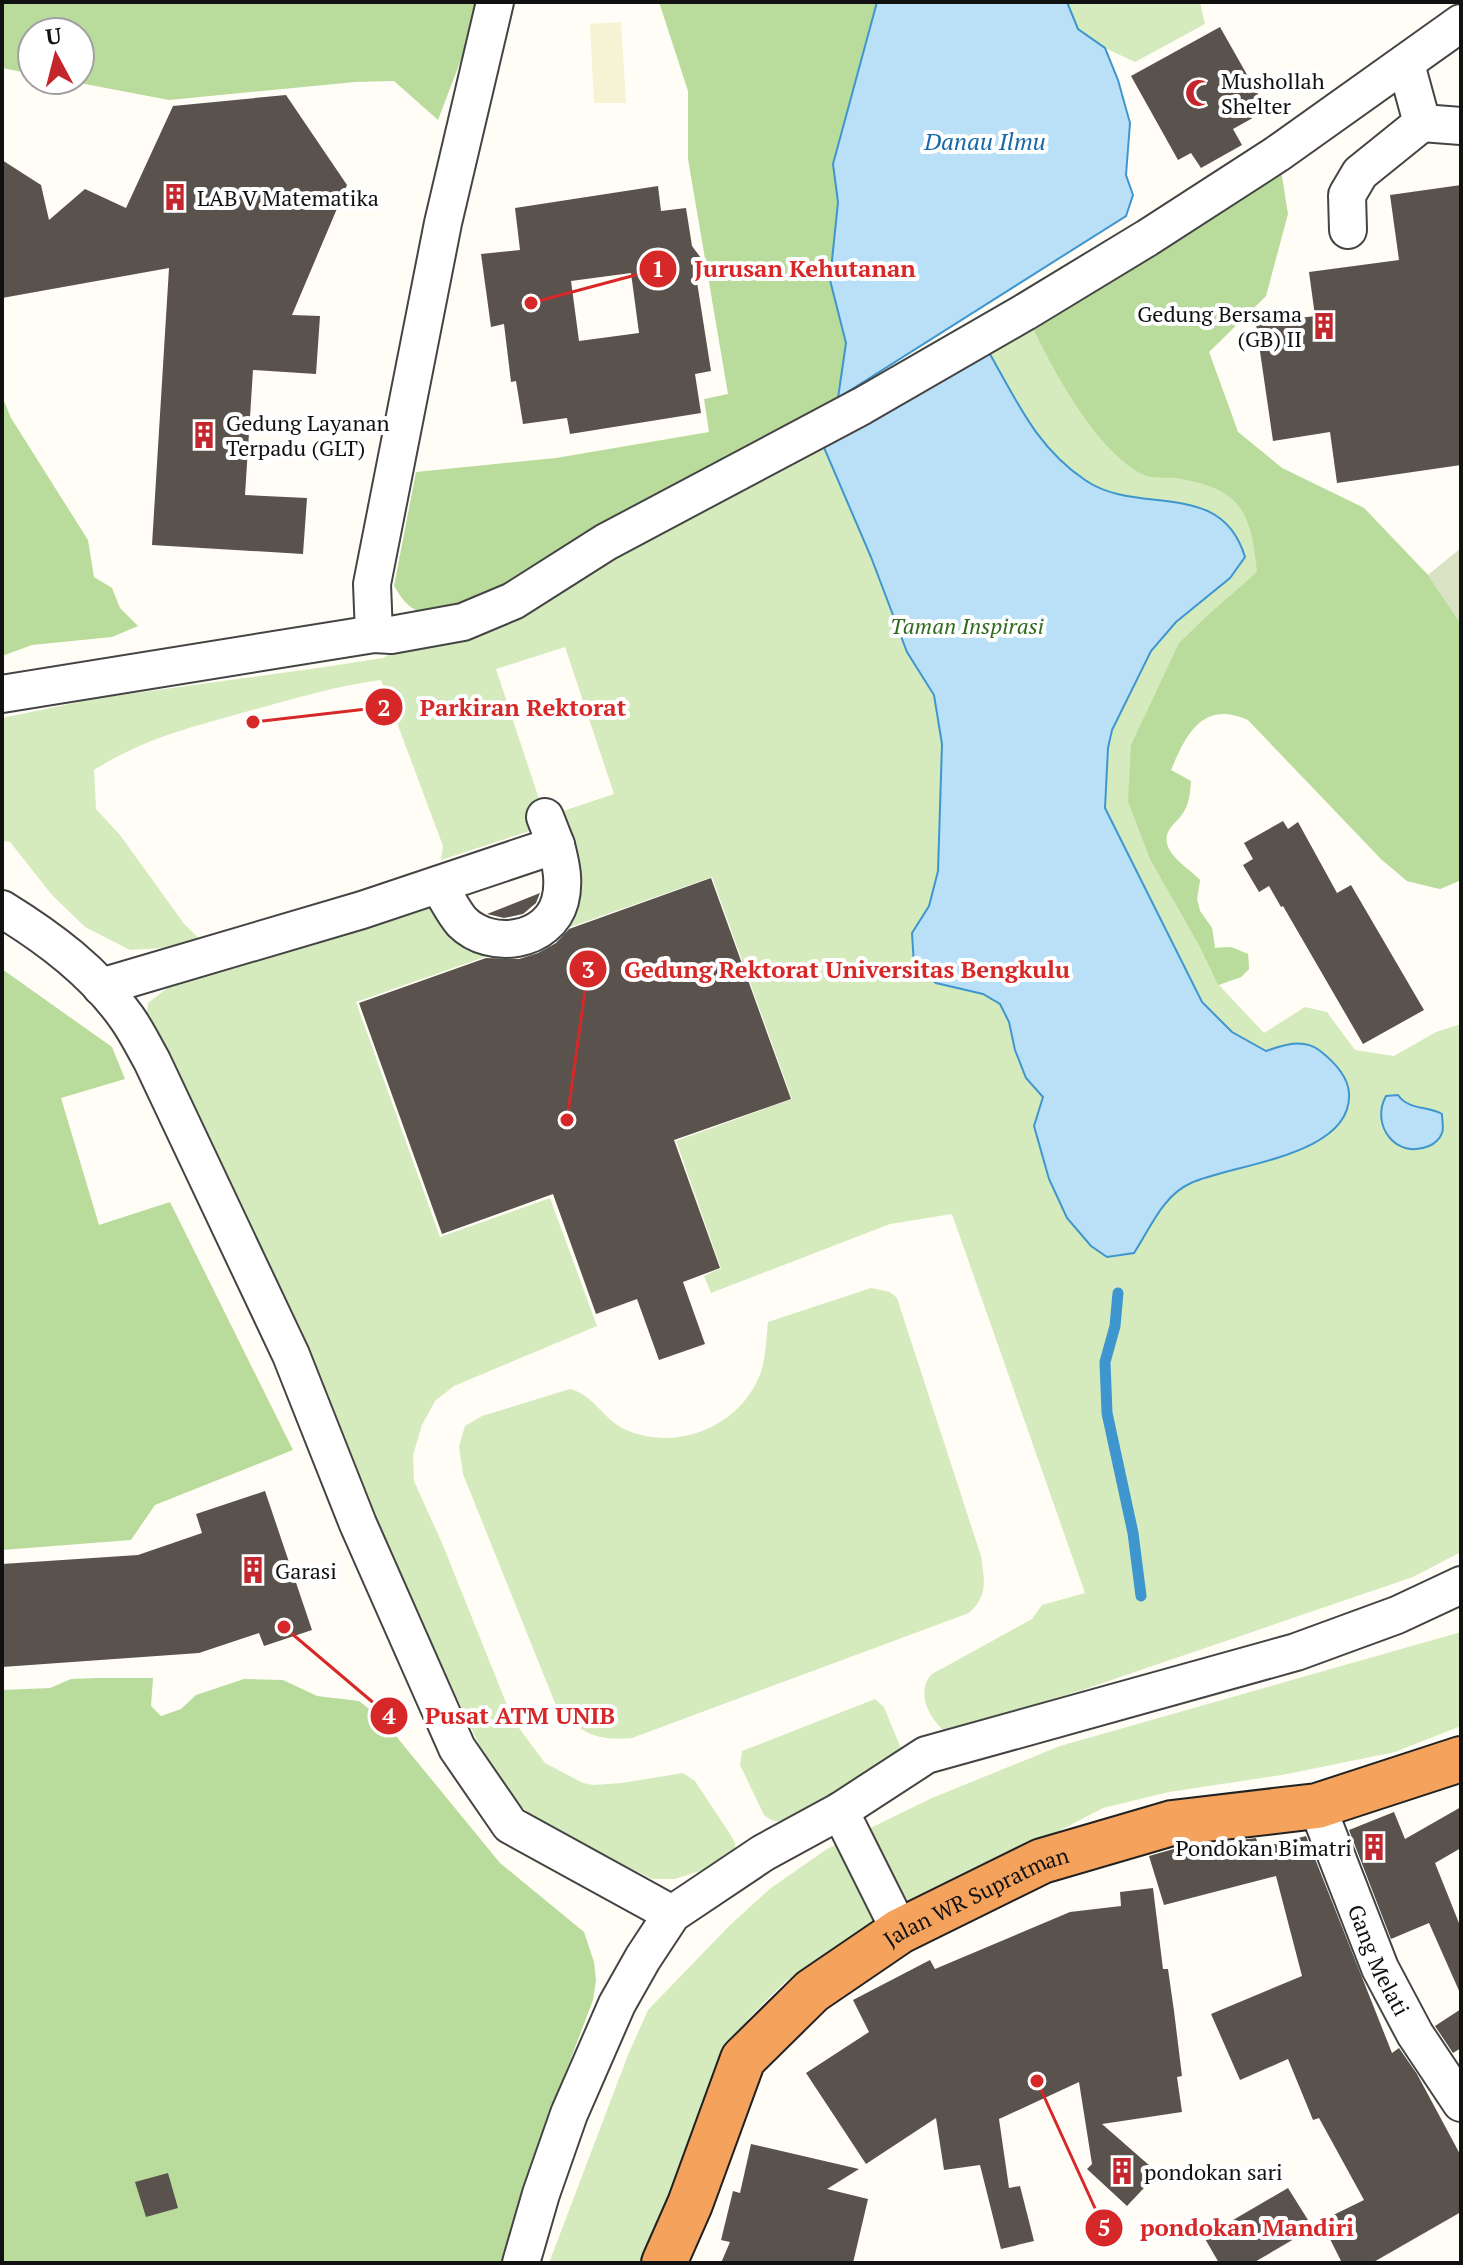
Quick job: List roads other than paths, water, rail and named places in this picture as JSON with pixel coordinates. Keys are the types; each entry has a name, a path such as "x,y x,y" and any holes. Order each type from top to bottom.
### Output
{"highway":[{"name":"Jalan WR Supratman","path":"664,2263 690,2204 743,2059 812,1991 900,1931 1042,1861 1172,1823 1317,1806 1461,1759"}],"street":[{"path":"374,634 372,584 443,223 495,2"},
{"path":"2,694 463,622 513,601 606,542 804,437 1025,312 1147,238 1277,154 1461,23"},
{"path":"1406,64 1422,123"},
{"path":"1348,230 1347,195 1360,173 1422,123 1461,126"},
{"path":"101,987 438,885 550,831 563,884 560,903 553,917 534,932 495,940 462,922 438,885"},
{"path":"2,909 71,956 128,1019 152,1061 291,1355 358,1524 457,1748 510,1825 672,1914"},
{"path":"521,2263 569,2114 617,2004 672,1914 763,1853 840,1811 926,1755 1296,1652 1397,1615 1461,1585"},
{"name":"Gang Melati","path":"1317,1806 1380,1968 1415,2034 1461,2103"},
{"path":"840,1811 900,1931"}],"water":[{"name":"Danau Ilmu","path":"877,2 1067,2 1078,29 1105,48 1118,80 1130,123 1126,175 1133,195 1126,216 838,398 846,343 830,280 838,202 833,164"},
{"path":"987,349 1040,437 1085,480 1106,491 1198,507 1217,516 1233,532 1245,557 1230,578 1176,622 1151,651 1112,730 1105,808 1202,1002 1232,1032 1266,1051 1300,1043 1313,1046 1334,1064 1349,1093 1345,1114 1332,1131 1312,1144 1287,1154 1191,1183 1164,1205 1134,1253 1107,1257 1091,1246 1067,1218 1049,1179 1034,1126 1043,1097 1026,1078 1009,1022 1000,1004 983,994 936,983 914,965 912,933 929,906 938,871 942,744 934,695 907,652 871,557 822,443"},
{"path":"1398,1095 1407,1103 1442,1114 1443,1131 1435,1143 1417,1149 1406,1148 1389,1137 1381,1118 1382,1107 1386,1096"}],"waterway":[{"path":"1118,1293 1115,1326 1105,1362 1107,1413 1133,1533 1141,1596"}],"place":[{"name":"Mushollah Shelter","path":"1199,93"},
{"name":"LAB V Matematika","path":"175,197"},
{"name":"Jurusan Kehutanan","path":"531,303"},
{"name":"Gedung Bersama (GB) II","path":"1324,326"},
{"name":"Gedung Layanan Terpadu (GLT)","path":"204,435"},
{"name":"Parkiran Rektorat","path":"253,722"},
{"name":"Gedung Rektorat Universitas Bengkulu","path":"567,1120"},
{"name":"Garasi","path":"253,1570"},
{"name":"Pusat ATM UNIB","path":"284,1627"},
{"name":"Pondokan Bimatri","path":"1374,1847"},
{"name":"pondokan Mandiri","path":"1037,2081"},
{"name":"pondokan sari","path":"1122,2171"}],"park label":[{"name":"Taman Inspirasi","path":"967,625"}]}
